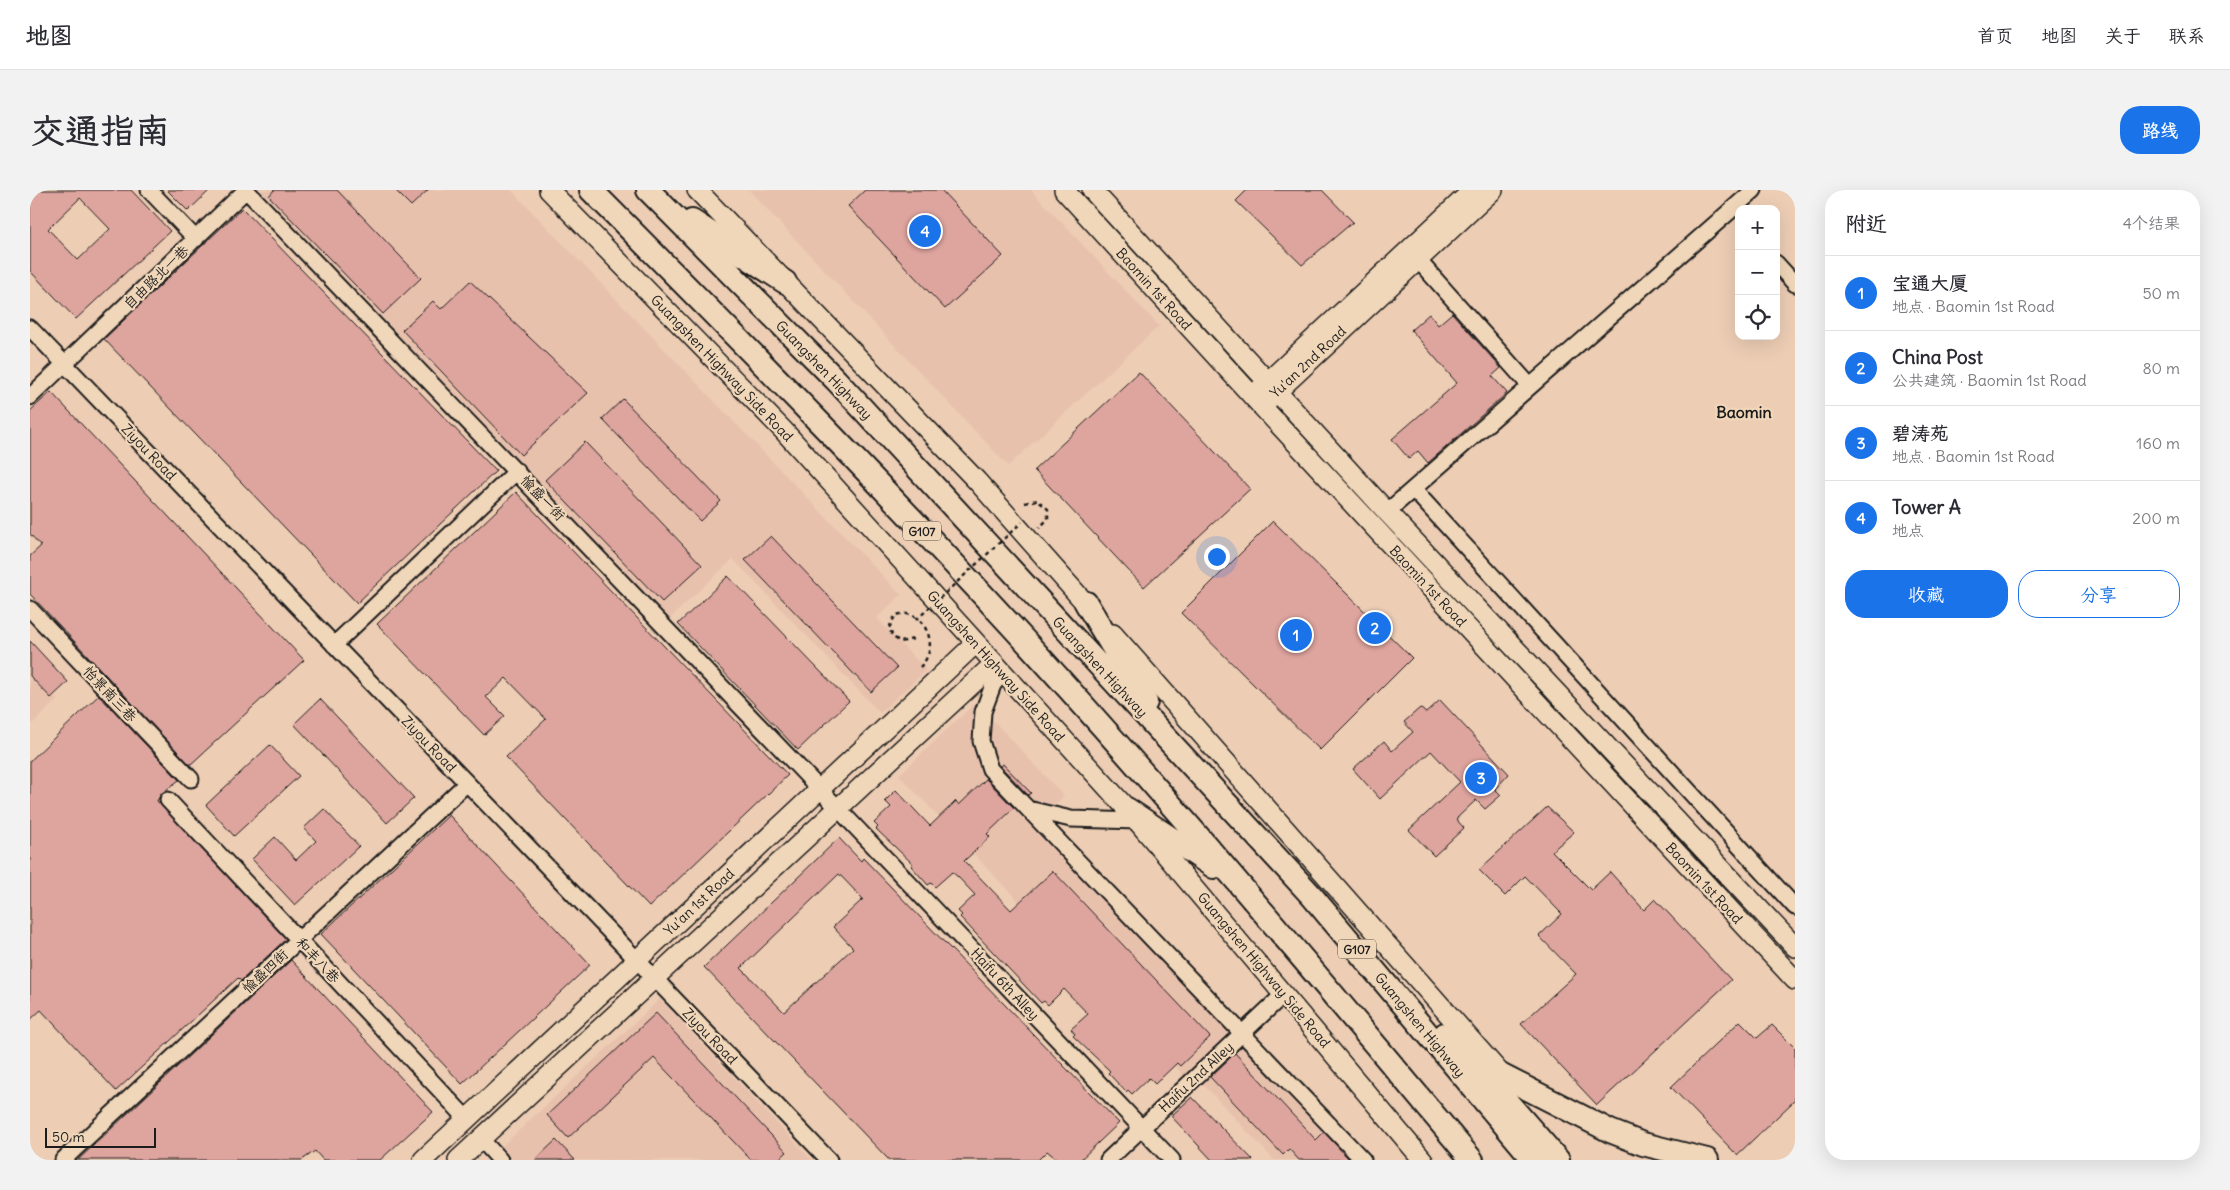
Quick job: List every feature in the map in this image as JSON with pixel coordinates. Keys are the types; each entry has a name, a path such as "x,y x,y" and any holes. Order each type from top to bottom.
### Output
{"highway":[{"name":"G107","path":"591,190 808,410 1008,622 1239,884 1467,1156"},
{"path":"652,194 785,282"},
{"name":"Guangshen Highway","path":"652,194 836,380 1311,895 1534,1160"},
{"path":"1086,603 1172,745"},
{"path":"1132,815 1239,884"},
{"path":"1345,935 1468,1057 1558,1160"},
{"path":"1468,1057 1610,1131 1643,1144 1707,1160"},
{"path":"1504,1077 1550,1113 1608,1145 1647,1160"}],"main road":[{"name":"Guangshen Highway Side Road","path":"549,190 783,430 1132,815 1423,1160"},
{"path":"697,190 977,481 1504,1077"},
{"name":"Baomin 1st Road","path":"1064,190 1256,400 1795,980"},
{"name":"Baomin 1st Road","path":"1092,190 1387,512 1795,947"},
{"name":"Yu'an 2nd Road","path":"1256,400 1266,402 1273,386 1473,190"},
{"name":"Yu'an 2nd Road","path":"1273,386 1418,260 1493,190"},
{"name":"Yu’an 1st Road","path":"423,1160 975,644"},
{"name":"Yu’an 1st Road","path":"458,1160 838,808 998,668"}],"street":[{"path":"149,190 196,238"},
{"name":"自由路北一巷","path":"30,397 246,190"},
{"name":"愉盛一街","path":"246,190 838,808"},
{"path":"1387,512 1530,386 1734,217 1754,190"},
{"path":"1418,260 1530,386"},
{"path":"1780,268 1795,284"},
{"name":"Ziyou Road","path":"30,328 828,1160"},
{"path":"334,645 517,471"},
{"path":"1413,489 1795,907"},
{"name":"怡景南三巷","path":"30,609 191,779"},
{"path":"998,668 983,712 981,741 990,770 1363,1160"},
{"name":"愉盛四街","path":"63,1160 466,783"},
{"name":"和丰八巷","path":"168,800 467,1119"},
{"name":"Haifu 6th Alley","path":"838,808 1172,1160"},
{"path":"1028,809 1093,821 1132,815"},
{"name":"Haifu 2nd Alley","path":"1108,1160 1284,994"},
{"path":"480,1139 500,1160"}],"path":[{"path":"1025,503 1037,500 1048,509 1046,523 1034,529"},
{"path":"1016,516 1025,526"},
{"path":"916,620 1022,522"},
{"path":"913,638 901,642 893,637 889,628 891,619 904,613 909,613 931,642 929,655 920,667"}],"shaded area":[{"path":"260,190 511,190 901,595 877,618 926,670 880,713 733,559 668,620"},
{"path":"749,190 1031,190 1159,326 1008,466"},
{"path":"30,671 57,700 30,726"},
{"path":"976,702 1064,796 1037,821 1236,1032 1186,1078 899,775"},
{"path":"660,999 812,1160 509,1160 499,1149"},
{"path":"1246,1042 1357,1160 1274,1160 1202,1083"}],"building":[{"path":"30,190 131,190 170,231 76,319 30,271","holes":["80,198 110,229 78,260 48,229"]},
{"path":"167,190 210,190 188,211"},
{"path":"274,190 337,190 421,278 383,314 269,196"},
{"path":"395,190 428,190 411,206"},
{"path":"865,190 941,190 1003,256 945,309 848,206"},
{"path":"1247,190 1322,190 1353,222 1302,265 1236,201"},
{"path":"242,208 496,471 357,603 104,339"},
{"path":"470,281 588,393 521,455 402,330 433,301 441,309"},
{"path":"1452,313 1501,368 1492,376 1507,393 1428,463 1418,451 1409,459 1392,439 1457,383 1411,330 1429,314 1438,325"},
{"path":"1139,372 1250,489 1144,587 1034,470"},
{"path":"51,392 304,660 190,765 30,594 30,556 41,546 30,534 30,411"},
{"path":"623,399 721,501 700,521 602,419"},
{"path":"585,442 702,565 662,602 545,480"},
{"path":"516,492 788,775 649,907 506,757 546,719 506,678 486,697 505,716 484,735 377,624"},
{"path":"1273,521 1412,658 1320,750 1181,613"},
{"path":"771,536 897,668 871,692 745,560"},
{"path":"728,576 849,701 798,750 678,624"},
{"path":"30,641 68,682 51,698 30,676"},
{"path":"99,695 179,780 161,794 157,801 286,939 241,981 238,978 116,1091 41,1010 30,1020 30,761"},
{"path":"320,699 414,798 387,823 294,724"},
{"path":"1440,700 1509,774 1495,789 1501,795 1485,809 1476,800 1456,819 1464,828 1434,856 1409,830 1460,782 1431,751 1380,799 1353,769 1384,741 1392,751 1413,732 1404,722 1420,708 1426,713"},
{"path":"270,745 299,776 234,836 206,805"},
{"path":"1003,764 1031,793 1028,795 1000,766"},
{"path":"986,779 1014,808 987,834 990,837 964,861 1011,910 1053,871 1210,1037 1180,1066 1177,1063 1155,1084 1149,1078 1132,1094 1128,1090 1126,1092 1108,1073 1110,1071 1073,1036 1075,1034 1071,1029 1088,1014 1064,989 1048,1005 1044,1001 1041,1003 960,917 962,915 958,911 975,895 958,877 952,872 935,887 931,883 928,885 911,866 913,864 876,829 878,827 874,823 891,807 885,801 896,790 930,826 956,801 959,805"},
{"path":"1547,807 1574,832 1552,851 1591,890 1610,872 1644,910 1655,899 1731,980 1597,1105 1521,1024 1576,974 1539,936 1562,914 1525,876 1505,896 1479,870"},
{"path":"324,809 359,846 295,905 252,859 275,837 296,860 316,841 304,828"},
{"path":"449,815 590,965 462,1084 321,934"},
{"path":"839,838 861,861 863,858 1119,1123 1080,1160 1058,1160 1047,1151 1038,1160 889,1160 704,967","holes":["839,874 863,899 833,927 853,948 784,1012 741,968"]},
{"path":"291,960 433,1112 380,1160 323,1160 315,1151 302,1160 78,1160"},
{"path":"656,1013 787,1152 778,1160 751,1160 654,1058 568,1138 547,1115"},
{"path":"1740,1021 1757,1038 1772,1025 1795,1048 1795,1100 1737,1155 1671,1087"},
{"path":"1235,1053 1316,1140 1324,1132 1350,1160 1299,1160 1289,1149 1283,1155 1210,1077"},
{"path":"1192,1097 1253,1160 1212,1160 1171,1116"},
{"path":"556,1140 575,1160 535,1160"}],"place":[{"name":"Tower A","path":"925,231"},
{"name":"China Post","path":"1375,628"},
{"name":"宝通大厦","path":"1296,635"},
{"name":"碧涛苑","path":"1481,778"}],"district":[{"name":"Baomin","path":"1744,412"}]}
